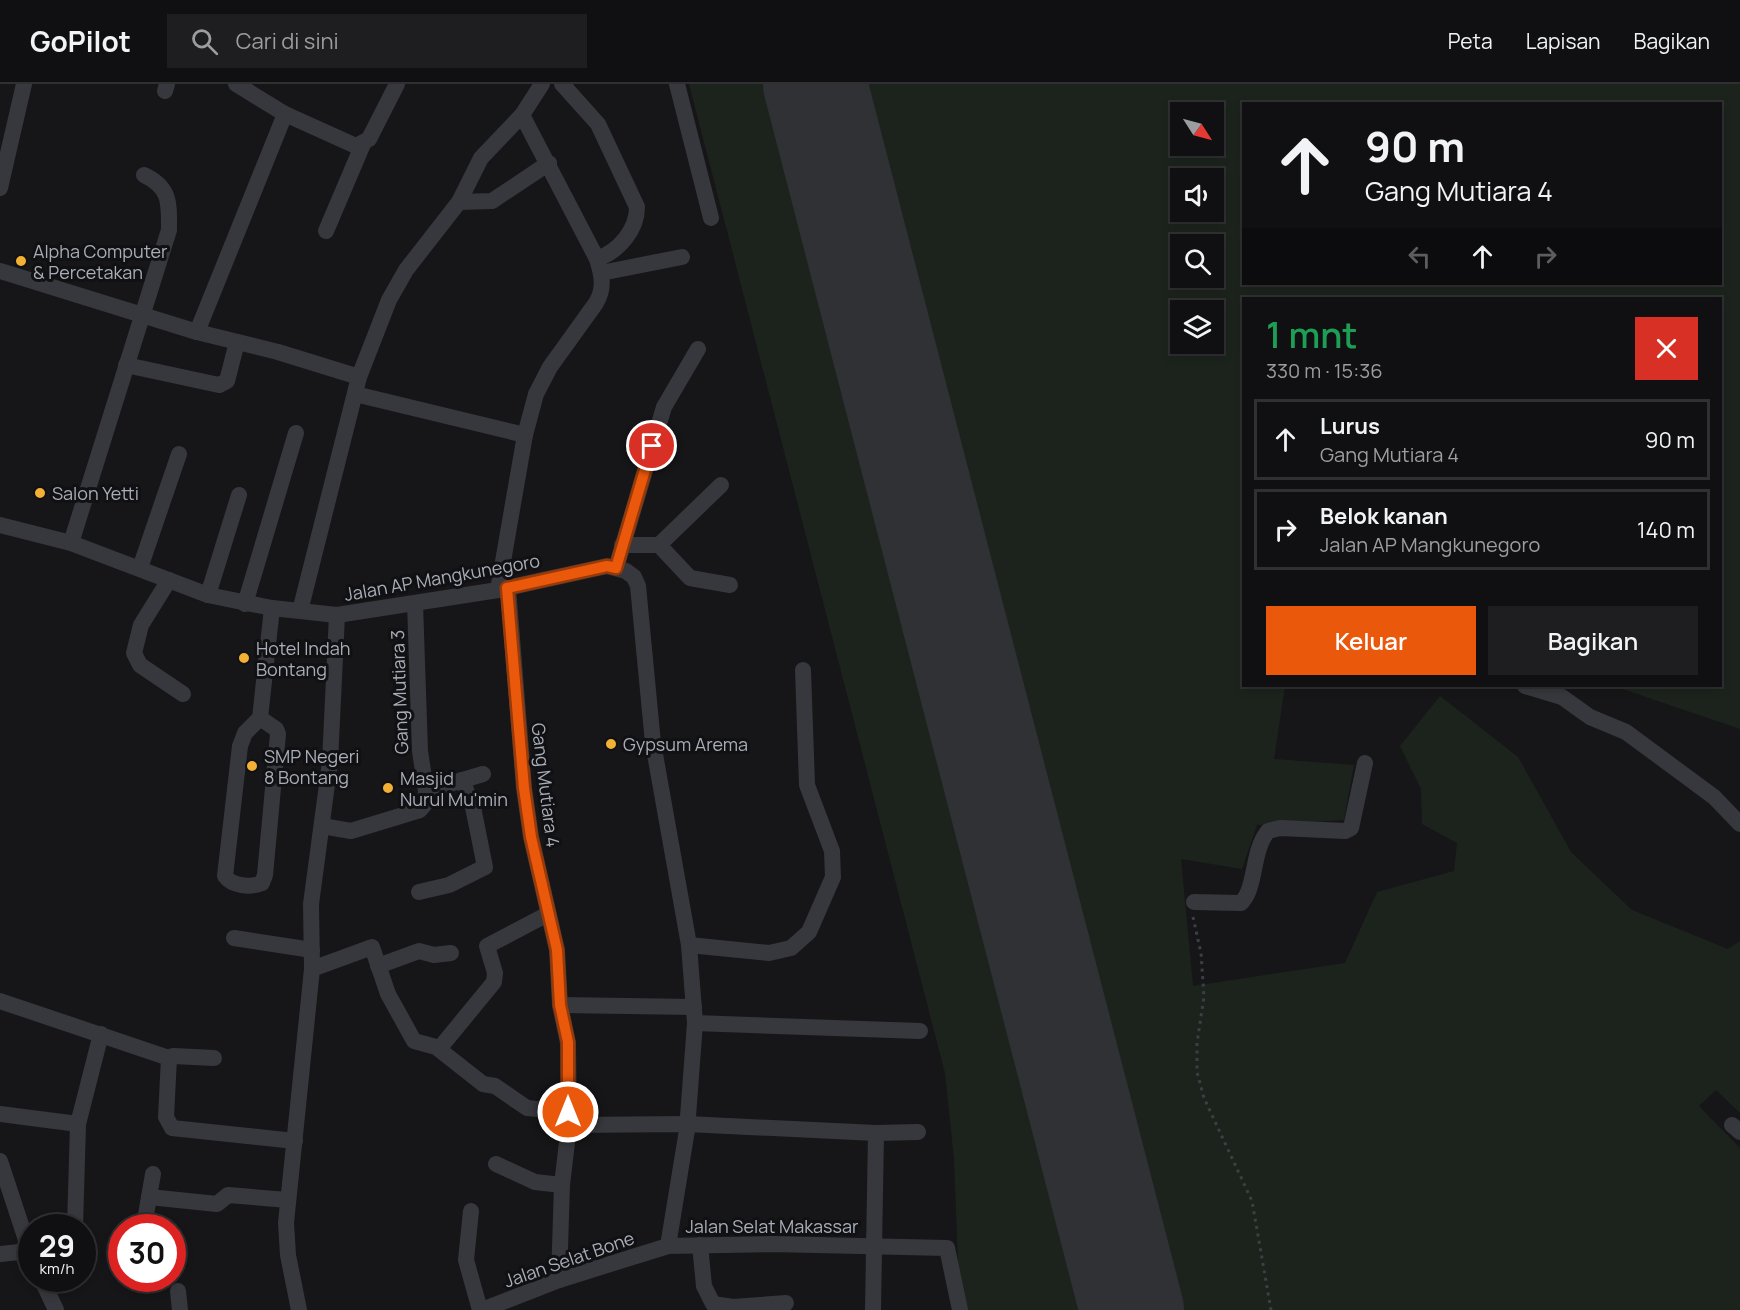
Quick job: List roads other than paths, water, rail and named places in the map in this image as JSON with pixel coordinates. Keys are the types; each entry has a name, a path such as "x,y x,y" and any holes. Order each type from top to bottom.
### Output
{"street":[{"path":"1,179 24,84"},
{"path":"236,84 285,114 349,144 363,144"},
{"path":"326,231 363,144 374,131 397,84"},
{"path":"300,611 357,385 396,286 459,202 480,159 522,115 542,84"},
{"path":"562,84 598,124 637,207 637,220 631,232 599,266"},
{"path":"677,84 711,218"},
{"path":"197,332 285,114"},
{"path":"522,115 599,266"},
{"path":"459,202 492,201 549,164"},
{"path":"71,543 169,230 169,203 164,190 158,182 144,175"},
{"path":"599,266 682,257"},
{"name":"Gang Mutiara 4","path":"559,1280 562,1185 568,1118 568,1042 560,1005 557,950 531,837 502,589 525,435 542,381 602,294 599,266"},
{"path":"0,271 197,332 237,342 357,385 525,435"},
{"path":"126,365 219,385 227,381 237,342"},
{"path":"668,1246 687,1124 694,1015 689,945 659,785 639,586 634,577 616,568 664,407 698,349"},
{"path":"245,604 296,433"},
{"path":"140,568 179,454"},
{"path":"621,545 659,545 721,485"},
{"path":"208,595 239,495"},
{"name":"Jalan AP Mangkunegoro","path":"0,525 71,543 208,595 245,604 337,615 502,589 607,566 616,568"},
{"path":"659,545 690,578 730,585"},
{"path":"169,580 141,625 134,653 140,664 183,693"},
{"name":"Gang Mutiara 3","path":"415,603 420,752 426,791"},
{"path":"260,718 272,726 278,734 265,874 262,883 255,886 228,881 225,876 240,746 245,733 260,718 272,608"},
{"path":"299,1310 287,1239 288,1200 312,969 310,915 330,762 337,615"},
{"path":"689,945 769,953 791,948 809,932 833,877 832,851 807,785 803,670"},
{"path":"1528,687 1562,697 1590,717 1626,732 1714,798 1740,824"},
{"path":"1194,902 1238,905 1241,903 1246,895 1257,851 1268,831 1280,828 1345,831 1351,828 1365,763"},
{"path":"322,826 351,831 420,810 425,804 426,791 483,774"},
{"path":"419,892 442,887 484,868 473,807 462,780"},
{"path":"439,1049 494,982 495,973 487,946 548,914"},
{"path":"234,938 312,950"},
{"path":"312,969 369,947 373,948 388,994 414,1041 439,1049 483,1084 495,1086 518,1104 568,1118 876,1133 918,1132"},
{"path":"378,966 419,951 434,955 451,953"},
{"path":"0,1001 169,1058 173,1056 214,1058"},
{"path":"560,1005 920,1031"},
{"path":"75,1214 78,1124 100,1034"},
{"path":"169,1058 166,1117 172,1128 295,1141"},
{"path":"0,1114 78,1124"},
{"path":"873,1310 876,1133"},
{"path":"0,1161 18,1217"},
{"path":"496,1164 535,1182 562,1185"},
{"path":"146,1214 153,1174"},
{"path":"149,1197 218,1204 228,1195 288,1200"},
{"path":"471,1211 466,1260 481,1310"},
{"path":"700,1245 707,1296 713,1304 733,1308 786,1303"},
{"name":"Jalan Selat Makassar","path":"668,1246 947,1248 960,1310"},
{"name":"Jalan Selat Bone","path":"481,1310 559,1280 668,1246"},
{"path":"0,1254 18,1254"},
{"path":"48,1292 56,1310"},
{"path":"178,1292 180,1310"}],"place":[{"name":"Alpha Computer & Percetakan","path":"21,261"},
{"name":"Salon Yetti","path":"40,493"},
{"name":"Hotel Indah Bontang","path":"244,658"},
{"name":"Gypsum Arema","path":"611,744"},
{"name":"SMP Negeri 8 Bontang","path":"252,766"},
{"name":"Masjid Nurul Mu'min","path":"388,788"}]}
